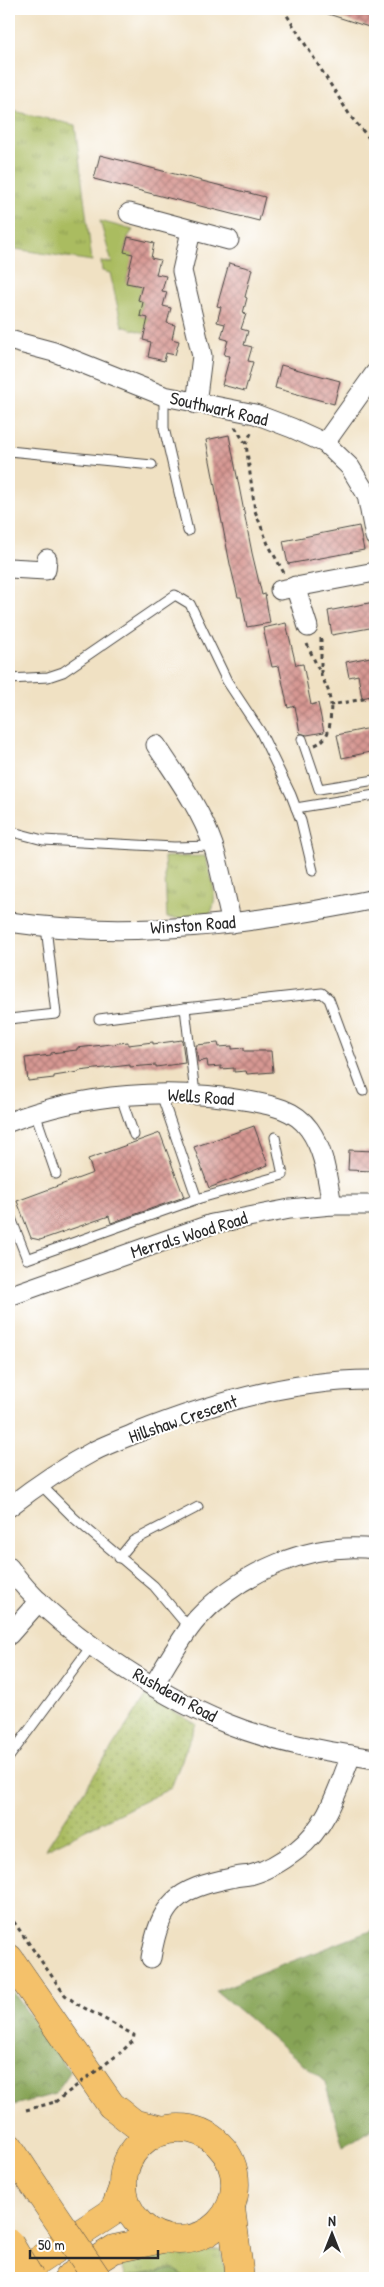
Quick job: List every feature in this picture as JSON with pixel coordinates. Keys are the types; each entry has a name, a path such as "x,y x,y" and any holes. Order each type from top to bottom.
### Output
{"highway":[{"path":"9,1958 111,2105 135,2124 164,2130 182,2128 200,2132 216,2141 228,2155 235,2172 236,2190 231,2208 221,2222 208,2233 192,2239 162,2239 114,2249 68,2278"},
{"path":"12,2278 111,2213 116,2206 123,2187 125,2168 134,2151 148,2138 164,2130"},
{"path":"9,2147 97,2278"},
{"path":"123,2187 126,2203 133,2217 144,2228 162,2239"},
{"path":"231,2208 240,2278"},
{"path":"9,2243 30,2278"}],"street":[{"path":"129,213 229,240"},
{"path":"191,231 182,271 202,356 196,404"},
{"name":"Southwark Road","path":"9,340 54,352 164,396 196,404 255,414 325,443 350,467 367,495 375,537"},
{"path":"325,443 375,373"},
{"path":"9,568 46,570 47,559"},
{"path":"308,627 287,588 375,572"},
{"path":"156,745 193,802 213,846 232,923"},
{"name":"Winston Road","path":"9,922 46,927 174,929 310,913 375,899"},
{"name":"Wells Road","path":"9,1122 35,1113 92,1100 161,1094 195,1094 275,1106 293,1114 309,1128 318,1145 325,1166 332,1205"},
{"name":"Merrals Wood Road","path":"9,1296 212,1224 255,1214 332,1205 375,1205"},
{"name":"Hillshaw Crescent","path":"9,1507 40,1484 96,1450 159,1424 281,1389 355,1380 375,1380"},
{"path":"153,1686 196,1620 225,1593 258,1572 294,1558 333,1550 375,1549"},
{"name":"Rushdean Road","path":"9,1567 39,1600 92,1645 180,1702 229,1724 280,1741 375,1759"},
{"path":"9,1634 39,1600"},
{"path":"151,1958 156,1930 164,1914 178,1897 191,1888 251,1875 280,1861 298,1849 326,1816 350,1755"}],"lane":[{"path":"164,396 164,428 188,531"},
{"path":"9,451 152,465"},
{"path":"9,678 48,678 63,672 175,595 190,604 227,681 260,731 296,808 313,871"},
{"path":"302,739 319,790 375,780"},
{"path":"296,808 375,794"},
{"path":"9,831 43,840 174,848 213,846"},
{"path":"9,1019 56,1014 46,927"},
{"path":"99,1019 322,993 329,999 363,1090"},
{"path":"185,1008 195,1094"},
{"path":"161,1094 197,1199"},
{"path":"120,1097 134,1135"},
{"path":"35,1113 56,1174"},
{"path":"9,1213 27,1259 197,1199 283,1175 275,1137"},
{"path":"40,1484 74,1518 154,1586 190,1630"},
{"path":"120,1558 133,1541 198,1507"},
{"path":"9,1757 92,1645"}],"path":[{"path":"283,9 351,117 375,145"},
{"path":"246,444 255,511 268,544 285,576 287,588"},
{"path":"306,750 324,741 329,731 331,705 321,674 299,628 319,625 322,644 321,674"},
{"path":"331,705 374,697 375,699"},
{"path":"9,1915 65,1995 77,2004 134,2035 133,2041 120,2053 55,2102 26,2110"}],"green space":[{"path":"9,110 75,125 92,261 9,248"},
{"path":"100,221 133,230 128,237 124,252 134,254 126,282 142,286 138,300 143,302 140,316 149,318 145,333 122,326 110,273 102,271 101,261 112,263"},
{"path":"205,856 212,879 214,894 214,902 209,916 197,919 167,918 164,857"},
{"path":"146,1696 196,1724 171,1788 45,1850"},
{"path":"375,1929 375,2127 343,2147 325,2082 216,1991"},
{"path":"9,1986 70,2072 55,2094 15,2105 9,2095"},
{"path":"220,2249 228,2278 187,2278 173,2269 125,2277 120,2264 157,2256"},
{"path":"173,2269 187,2278 125,2277"}],"building":[{"path":"322,9 375,9 375,29 322,12"},
{"path":"100,155 265,197 259,221 94,179"},
{"path":"128,237 154,243 151,258 160,260 156,274 166,276 162,291 167,292 163,306 171,308 167,323 175,325 172,339 179,341 175,355 166,353 164,361 148,357 151,342 143,340 148,318 140,316 143,302 138,300 142,286 126,283 133,254 124,252"},
{"path":"229,263 252,269 245,297 247,298 243,313 246,314 241,329 248,331 244,345 252,347 248,361 253,362 245,391 222,385 230,356 224,355 228,340 221,338 225,324 217,322 221,307 217,306"},
{"path":"281,365 340,381 334,404 275,388"},
{"path":"229,435 252,553 262,595 265,594 270,623 247,627 241,597 238,597 230,564 206,440"},
{"path":"359,526 364,550 288,564 283,541"},
{"path":"374,602 375,627 332,635 328,611"},
{"path":"286,623 296,665 303,664 311,705 318,703 324,732 307,735 300,733 295,706 288,708 279,666 272,667 263,628"},
{"path":"375,656 375,695 362,698 358,675 349,677 346,662"},
{"path":"375,727 375,751 342,758 337,735"},
{"path":"182,1040 185,1063 156,1067 156,1065 130,1067 130,1065 79,1071 54,1076 54,1078 28,1081 25,1058 77,1050 77,1048 128,1042 128,1045"},
{"path":"218,1043 219,1047 232,1046 232,1049 244,1048 244,1051 271,1051 273,1072 247,1074 246,1071 234,1072 234,1068 208,1067 207,1060 198,1062 196,1045"},
{"path":"254,1126 268,1165 209,1188 194,1147"},
{"path":"160,1133 184,1197 111,1223 109,1216 40,1240 31,1238 17,1201 93,1173 88,1159"},
{"path":"349,1150 375,1151 375,1171 348,1170"}]}
